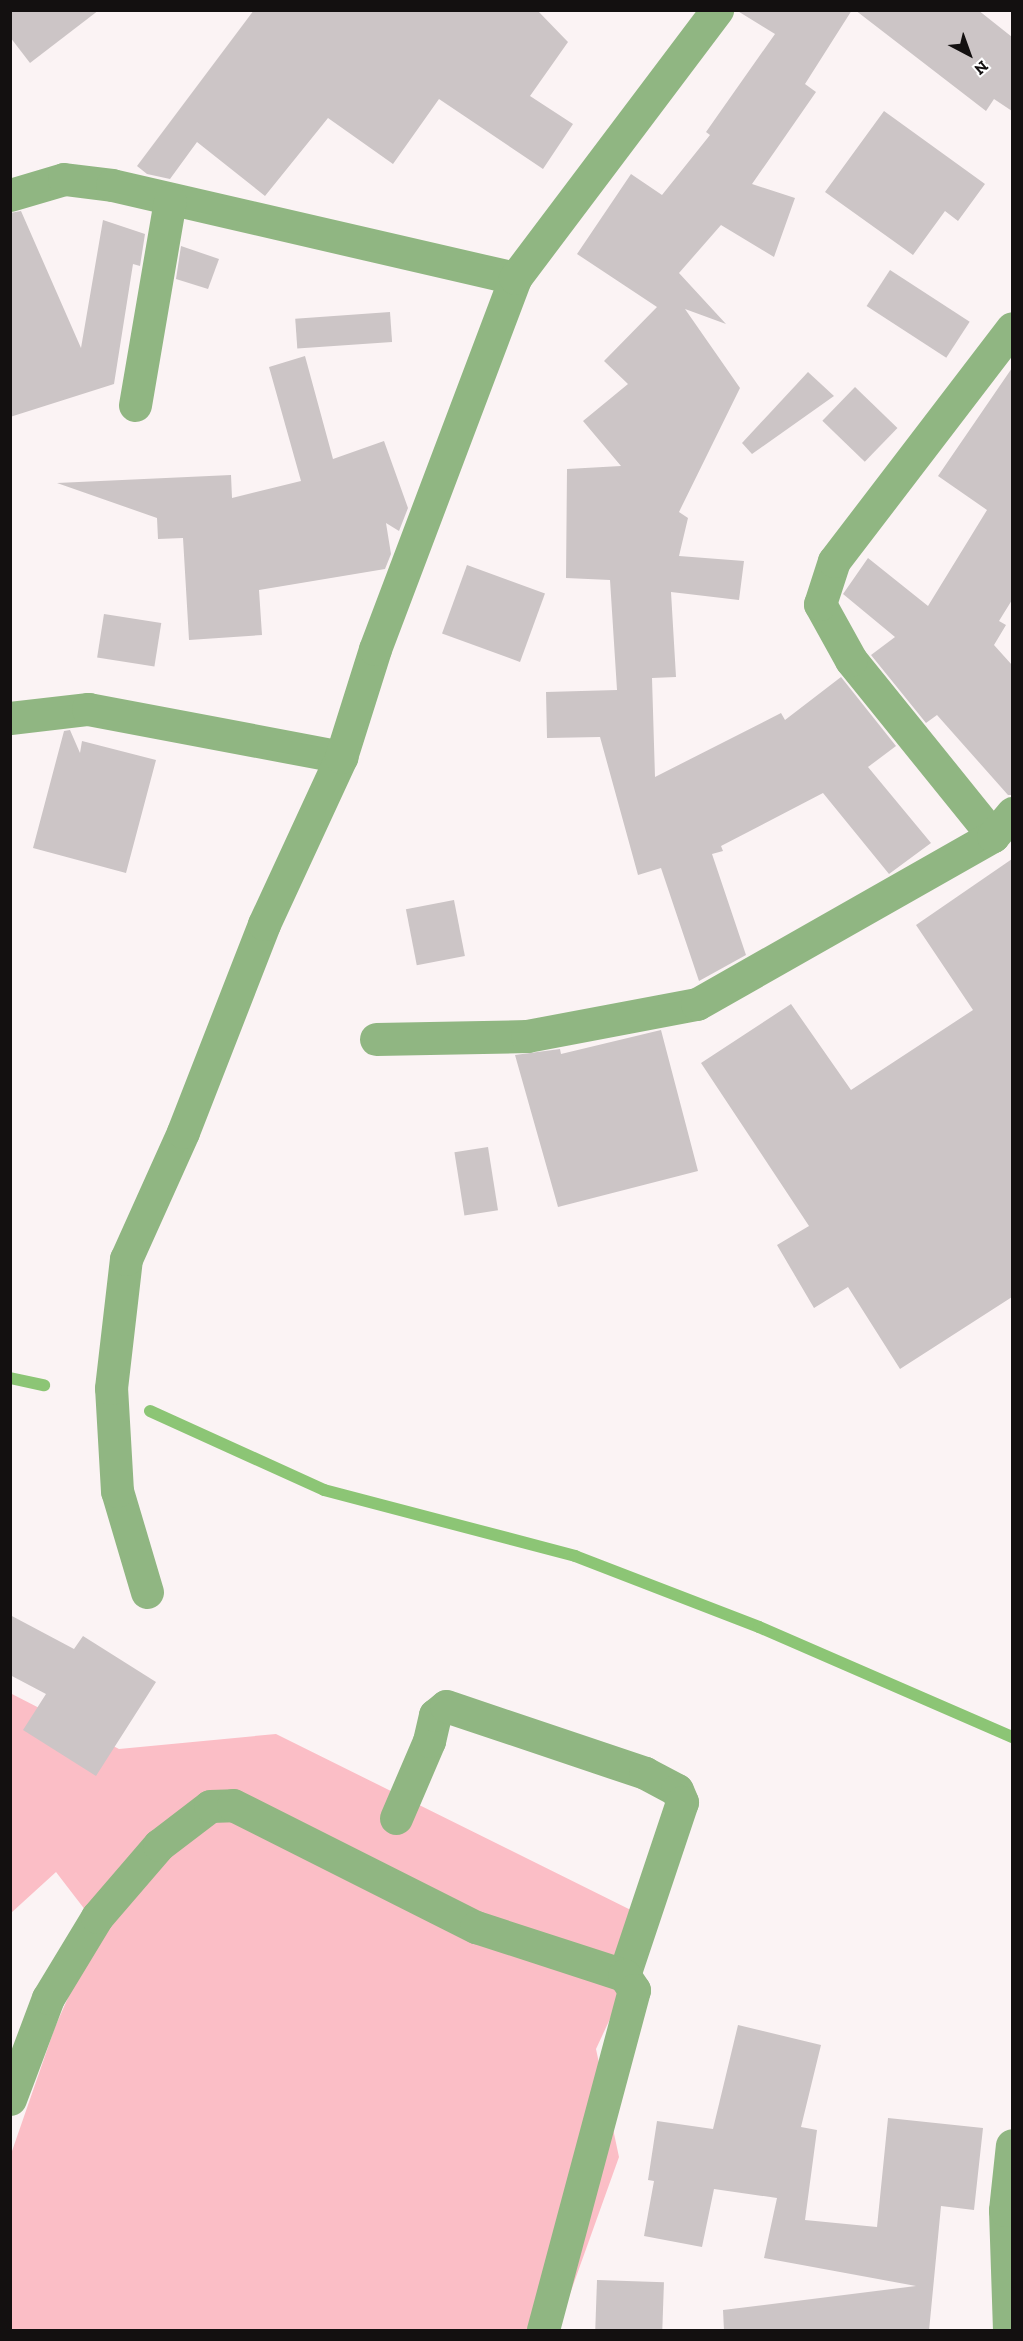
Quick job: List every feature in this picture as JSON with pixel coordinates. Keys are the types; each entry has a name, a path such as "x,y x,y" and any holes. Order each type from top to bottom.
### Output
{"street":[{"path":"147,1592 117,1480 111,1388 126,1259 183,1132 264,924 341,757 375,649 515,278 708,14"},
{"path":"10,195 64,179 112,185 170,201 515,278"},
{"path":"135,405 170,201"},
{"path":"376,1039 527,1036 697,1004 1003,824 851,660 820,604 834,561 1012,328"},
{"path":"10,718 88,709 341,757"},
{"path":"396,1818 429,1741 435,1715 446,1706 645,1773 677,1790 682,1802 624,1975"},
{"path":"10,2099 48,1998 97,1917 159,1845 210,1806 233,1805 476,1927 624,1975 634,1990 632,2005 543,2331"},
{"path":"1010,2331 1005,2210 1012,2145"}],"shaded area":[{"path":"10,1693 119,1749 276,1734 655,1922 596,2049 619,2157 557,2330 11,2330 11,2154 55,2027 99,1928 56,1872 11,1913"}],"building":[{"path":"10,10 99,10 30,63 10,37"},
{"path":"254,10 537,10 568,42 530,96 573,124 543,169 439,99 393,164 328,118 265,196 197,142 170,179 147,174 137,166"},
{"path":"736,10 852,10 805,84 816,92 752,184 795,198 774,257 721,225 679,273 726,324 685,309 740,388 679,512 688,518 679,556 744,561 739,600 671,592 676,677 652,678 655,777 781,713 785,720 841,677 896,746 868,767 931,843 889,874 823,793 721,846 723,851 712,854 746,955 699,981 661,868 638,875 600,737 547,738 546,692 617,690 610,580 566,578 567,469 621,466 583,421 628,384 604,361 657,307 577,254 631,174 662,195 710,135 706,132 775,34"},
{"path":"855,10 978,10 1012,37 1012,111 994,99 986,111"},
{"path":"884,111 985,184 958,221 945,211 913,255 825,192"},
{"path":"21,211 81,348 103,220 145,234 140,266 133,264 114,384 10,417 10,213"},
{"path":"181,246 219,259 208,289 176,279"},
{"path":"890,270 970,322 946,358 867,306"},
{"path":"390,312 392,342 297,349 295,319"},
{"path":"305,356 333,459 384,441 408,508 399,531 386,523 391,554 385,569 259,590 262,635 189,640 183,538 158,539 157,518 57,483 231,475 232,498 301,481 269,367"},
{"path":"1012,368 1012,600 999,621 1006,625 994,645 1012,665 1012,795 1008,795 937,715 926,723 871,655 895,637 843,594 868,558 928,606 987,510 938,476"},
{"path":"808,372 834,396 752,454 742,443"},
{"path":"855,387 897,428 865,462 822,421"},
{"path":"467,565 545,593 520,662 442,634"},
{"path":"104,614 161,623 154,667 97,657"},
{"path":"70,730 80,753 82,741 156,760 126,873 33,848 64,731"},
{"path":"1012,859 1012,1297 900,1369 848,1287 814,1308 777,1245 809,1226 701,1063 791,1004 851,1090 973,1010 916,925"},
{"path":"454,900 465,956 417,965 406,909"},
{"path":"661,1030 698,1171 558,1207 515,1055 560,1049 561,1054"},
{"path":"488,1147 498,1210 464,1216 454,1152"},
{"path":"10,1615 74,1649 83,1636 156,1682 96,1776 23,1730 46,1694 10,1675"},
{"path":"738,2025 821,2045 801,2127 817,2130 805,2220 877,2227 888,2118 983,2128 974,2210 941,2206 929,2331 724,2331 723,2310 916,2286 764,2258 777,2198 714,2189 702,2247 644,2236 654,2181 648,2180 657,2121 713,2129"},
{"path":"597,2280 664,2282 662,2330 595,2330"}],"waterway":[{"path":"10,1378 44,1385"},
{"path":"150,1411 324,1490 575,1556 759,1627 1012,1737"}]}
